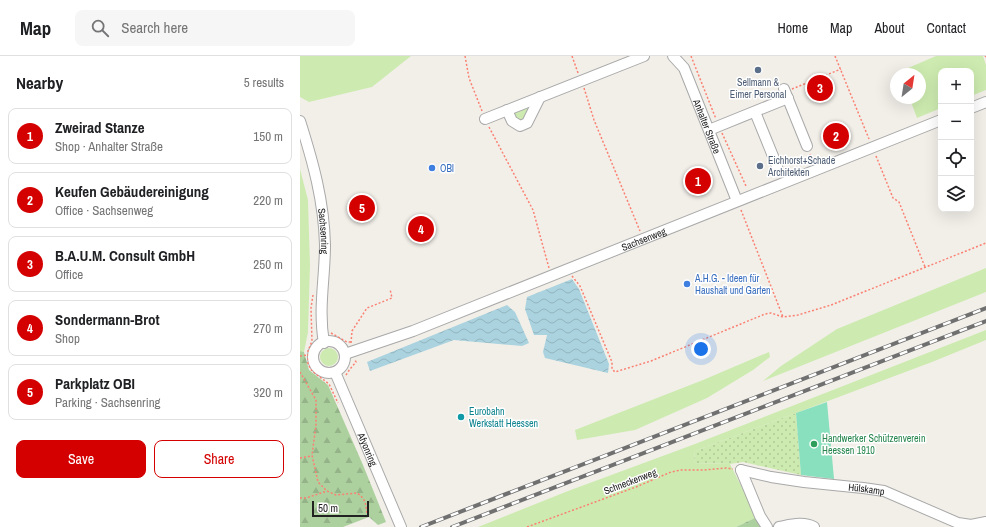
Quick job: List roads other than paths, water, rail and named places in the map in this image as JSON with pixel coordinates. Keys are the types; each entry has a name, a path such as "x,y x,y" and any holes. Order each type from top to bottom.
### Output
{"street":[{"path":"485,119 644,56"},
{"name":"Anhalter Straße","path":"673,56 684,68 739,205"},
{"path":"709,130 755,112 786,93 807,146"},
{"path":"507,110 512,121 520,126 523,125 527,123 540,97"},
{"path":"974,107 986,102"},
{"path":"755,112 777,166"},
{"name":"Sachsenring","path":"300,121 320,190 323,215 324,254 321,318 324,343"},
{"name":"Sachsenweg","path":"350,349 413,331 643,238 739,205 872,147 938,121"},
{"path":"333,342 343,350 350,349 343,365 334,378 320,370 315,363 315,351 321,344 333,342"},
{"name":"Afyonring","path":"334,378 401,527"},
{"name":"Hülskamp","path":"767,527 760,516 741,470 771,477 804,482 884,491 958,523 971,525 986,522"},
{"path":"778,527 809,524 814,527"}],"water":[{"path":"572,279 579,289 609,364 608,373 545,358 543,352 547,335 534,335 525,309 527,297"},
{"path":"507,305 515,312 529,343 522,346 454,340 370,371 367,362"}],"railway":[{"path":"421,527 986,308"},
{"path":"452,527 986,321"}],"place":[{"name":"Sellmann & Eimer Personal","path":"758,70"},
{"name":"B.A.U.M. Consult GmbH","path":"820,88"},
{"name":"Keufen Gebäudereinigung","path":"836,136"},
{"name":"Eichhorst+Schade Architekten","path":"760,166"},
{"name":"OBI","path":"432,168"},
{"name":"Zweirad Stanze","path":"698,181"},
{"name":"Parkplatz OBI","path":"362,208"},
{"name":"Sondermann-Brot","path":"421,229"},
{"name":"A.H.G. - Ideen für Haushalt und Garten","path":"687,284"},
{"name":"Eurobahn Werkstatt Heessen","path":"461,417"},
{"name":"Handwerker Schützenverein Heessen 1910","path":"814,444"}]}
